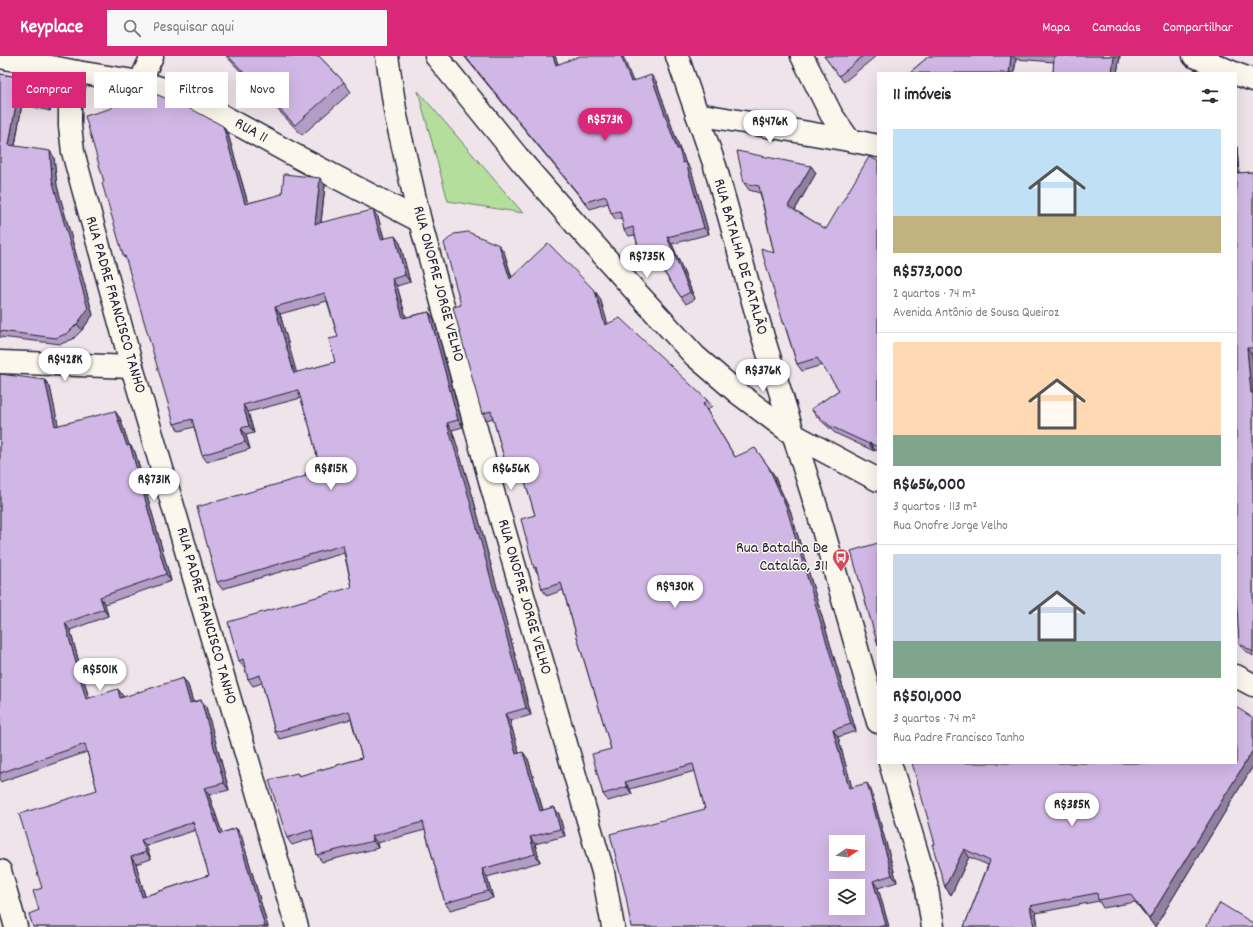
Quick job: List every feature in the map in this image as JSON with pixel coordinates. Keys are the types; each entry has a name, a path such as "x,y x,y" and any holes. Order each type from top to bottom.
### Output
{"street":[{"path":"145,72 152,56"},
{"name":"RUA ONOFRE JORGE VELHO","path":"387,56 396,116 420,221 492,488 603,872 613,927"},
{"path":"436,56 579,228 638,295 695,356 738,393 794,435 877,479"},
{"name":"RUA BATALHA DE CATALÃO","path":"677,56 715,166 763,337 820,519 877,718"},
{"path":"802,56 831,114 849,140"},
{"path":"1194,56 1227,72"},
{"name":"RUA 11","path":"0,57 77,72"},
{"name":"RUA 11","path":"157,87 206,107 420,221"},
{"name":"RUA PADRE FRANCISCO TANHO","path":"70,108 70,126 73,152 132,367 297,927"},
{"path":"697,114 877,146"},
{"path":"0,362 132,367"},
{"path":"1237,677 1253,685"},
{"path":"890,764 926,883 933,927"},
{"path":"0,871 16,927"}],"green space":[{"path":"418,91 523,213 448,201"}],"building":[{"path":"228,56 319,56 344,82 295,125 278,108 289,108 289,72 244,72"},
{"path":"465,56 553,56 556,65 580,56 621,56 631,82 651,75 677,149 679,149 683,163 686,162 704,228 667,237 690,292 681,297 654,257 642,261 633,227 624,230 620,211 611,213 606,196 585,202"},
{"path":"824,56 863,56 839,76"},
{"path":"929,56 1011,56 1009,72 910,72"},
{"path":"1054,56 1114,56 1112,72 1053,72"},
{"path":"0,74 12,76 12,108 15,108 9,145 50,151 52,179 88,309 68,333 56,338 0,331"},
{"path":"158,95 165,98 165,108 188,108 223,126 245,204 282,194 284,174 320,178 315,224 373,210 381,239 395,236 405,275 392,279 403,318 429,312 458,420 447,423 466,487 526,708 505,714 516,754 523,752 540,811 554,807 560,829 530,837 535,854 482,869 488,891 445,903 423,822 372,836 373,841 317,855 312,830 287,838 269,780 297,773 299,776 362,758 349,711 275,732 260,675 248,679 243,659 239,661 228,622 352,587 343,545 217,582 197,507 306,476 305,473 320,468 310,428 298,390 243,405 249,426 241,428 245,442 202,455 192,419 174,424 102,183 104,182 85,116 112,108 157,108","holes":["325,293 338,337 329,339 335,362 294,373 275,307"]},
{"path":"737,151 811,166 788,206 826,229 869,157 877,161 877,446 830,426 811,409 839,390 817,358 797,364 761,248 774,253 759,186 744,183"},
{"path":"1253,172 1253,348 1247,348 1251,393 1253,393 1253,652 1239,643 1237,610 1237,173"},
{"path":"468,232 499,245 510,279 548,243 595,291 605,325 620,318 707,400 703,404 735,457 755,448 768,466 786,506 851,724 833,730 849,788 867,783 892,875 873,881 886,925 878,927 631,927 626,897 610,834 705,809 693,764 625,782 627,787 603,794 592,754 611,749 561,583 542,589 536,567 534,568 521,519 535,515 521,468 508,472 491,411 482,414 453,307 461,305 444,243 454,234"},
{"path":"0,374 45,380 55,426 115,411 127,446 130,445 166,574 100,597 104,609 65,623 86,699 118,689 120,698 183,678 190,703 201,700 224,783 204,788 220,834 236,828 265,927 33,927 29,914 39,910 33,891 42,888 19,814 97,790 85,744 0,773","holes":["193,822 209,875 142,897 131,857 146,852 141,840"]},
{"path":"877,543 877,642 851,551"},
{"path":"1237,708 1253,718 1253,750 1149,919 1130,894 1098,900 1097,893 1030,906 1034,927 964,927 990,861 964,849 945,887 932,844 935,844 912,764 1237,764"},
{"path":"1220,903 1253,923 1253,927 1206,927"}],"place":[{"name":"Rua Batalha De Catalão, 311","path":"841,572"}]}
